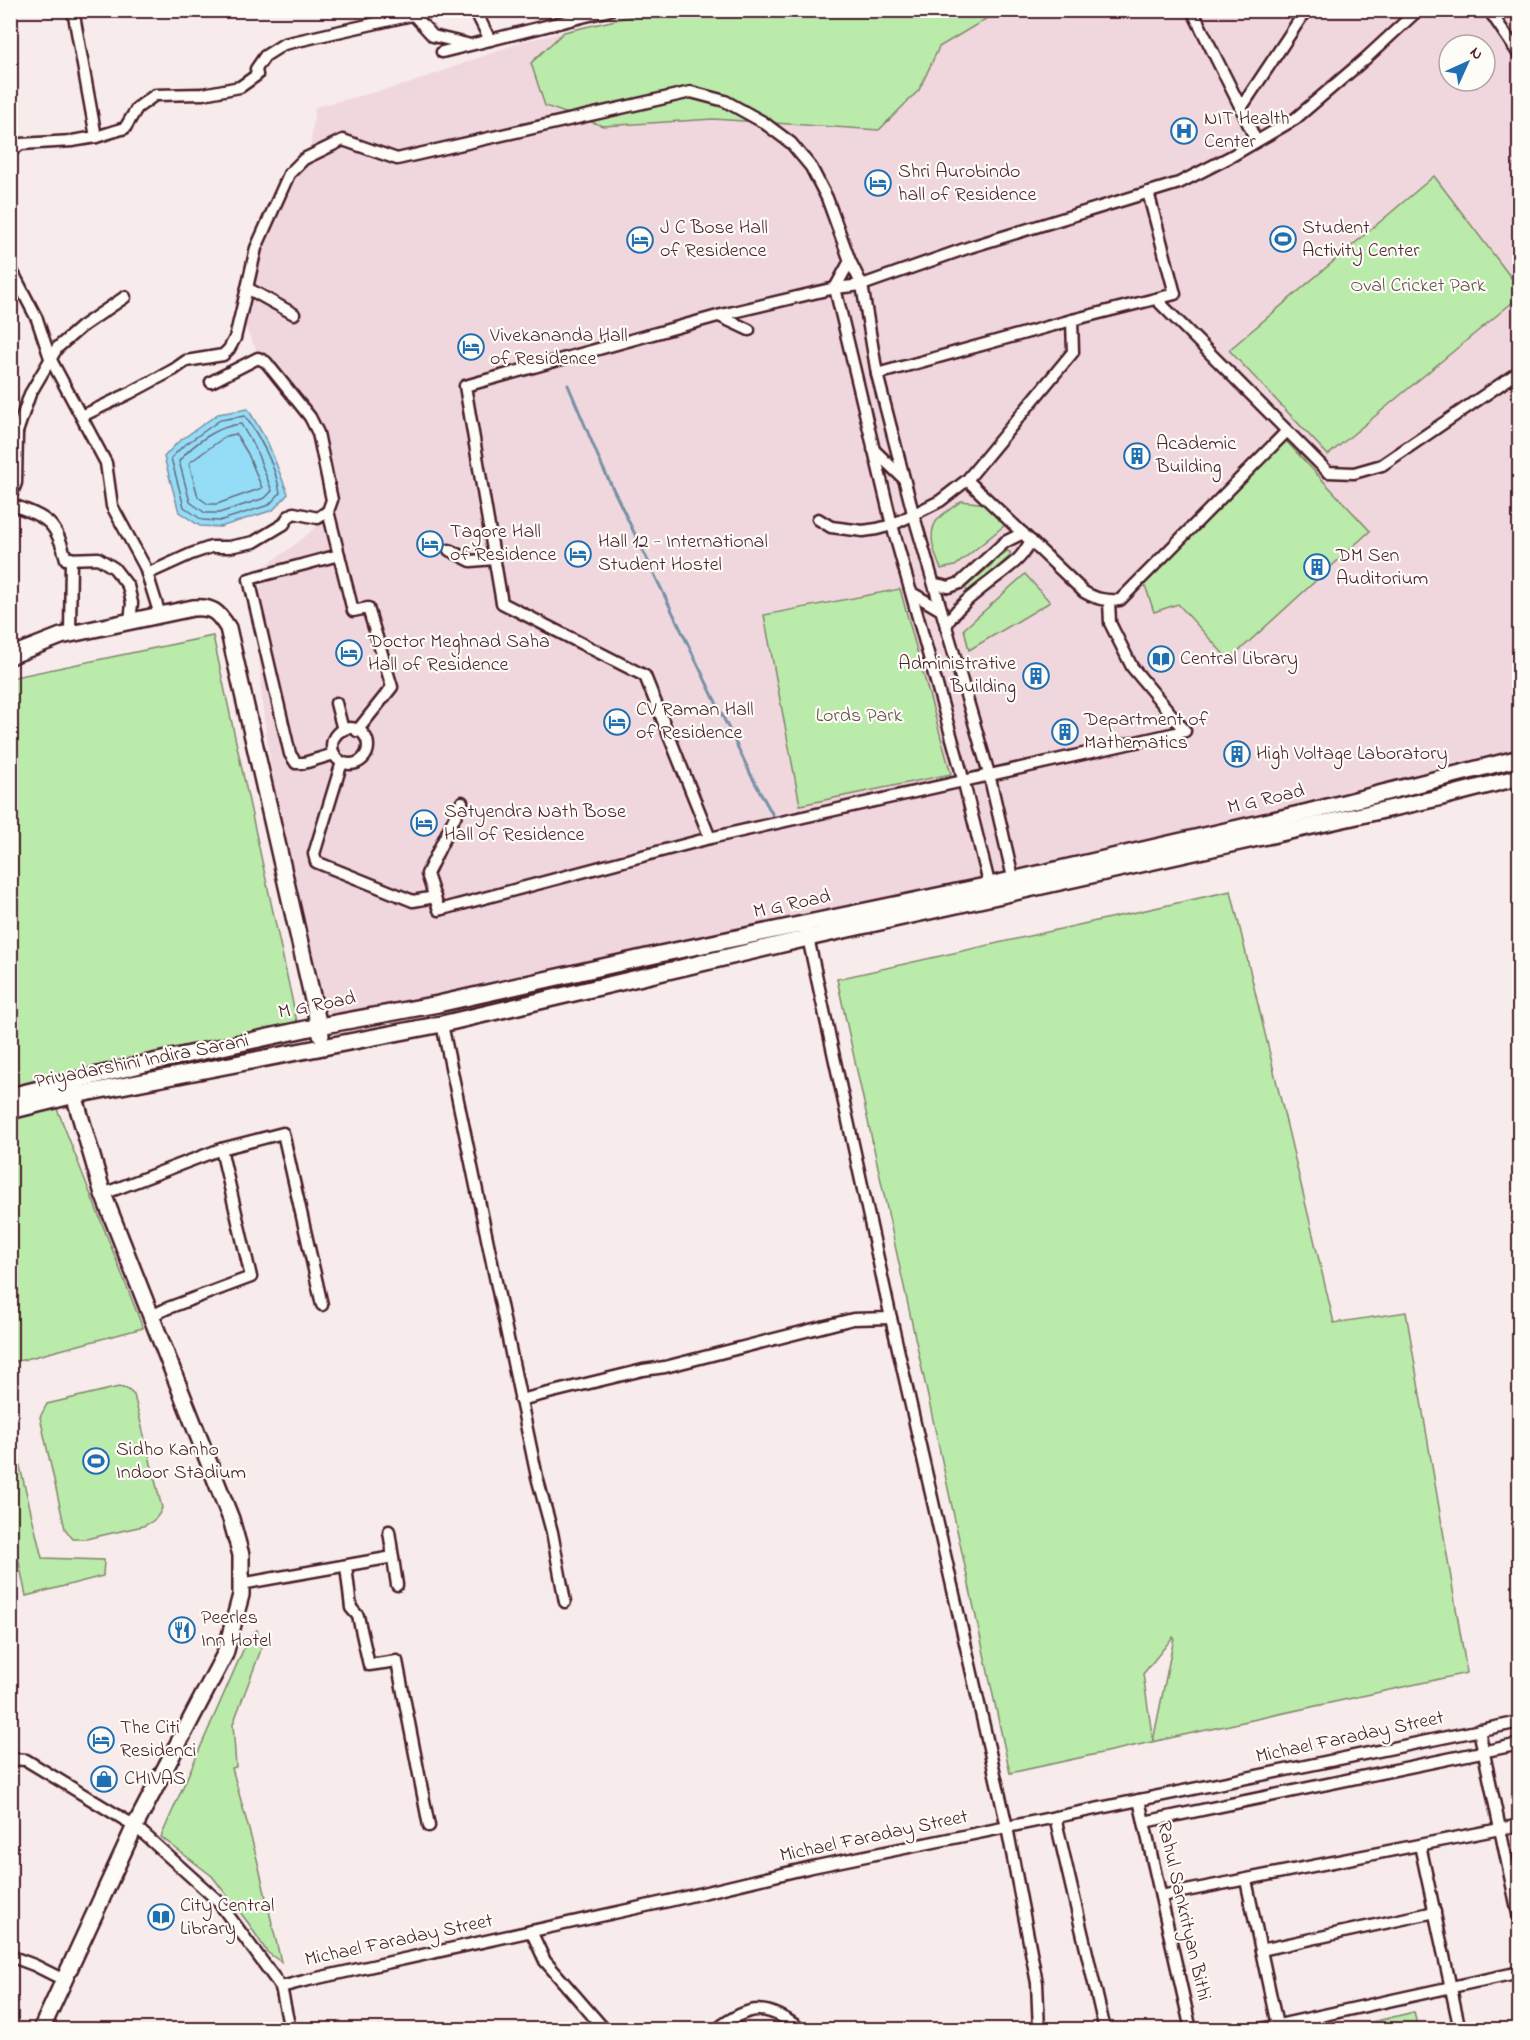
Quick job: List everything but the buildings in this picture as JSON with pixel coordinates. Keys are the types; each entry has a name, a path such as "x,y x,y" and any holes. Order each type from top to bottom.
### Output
{"street":[{"path":"73,10 96,137"},
{"path":"475,10 490,40"},
{"path":"442,52 574,15 610,10"},
{"path":"1192,10 1256,141"},
{"path":"1241,108 1306,10"},
{"path":"710,838 645,676 502,603 465,386 718,316 835,288 862,285 970,247 1179,183 1295,119 1418,10"},
{"path":"1489,10 1520,56"},
{"path":"10,152 21,144 72,141 96,137 125,128 137,108 155,95 203,94 240,87 257,75 256,69 265,56 284,44 410,13 433,36 471,45"},
{"path":"82,416 130,393 186,361 223,355 229,349 235,338 256,248 289,174 304,159 343,140 397,159 691,92 724,101 763,122 791,143 811,167 827,198 850,261 862,285 877,374 913,513 989,774 1015,886 1518,783"},
{"path":"877,374 1175,294 1148,192"},
{"path":"850,261 835,288 892,525 964,781 991,891"},
{"path":"10,267 37,319 50,358 106,463 112,506 147,574 160,615"},
{"path":"248,288 294,314"},
{"path":"10,442 17,432 30,394 57,348 81,327 125,297"},
{"path":"1156,299 1328,472 1354,473 1382,465 1520,371"},
{"path":"718,316 749,330"},
{"path":"818,519 831,527 863,531 892,525 940,501 967,480 1073,352 1072,320"},
{"path":"147,574 211,547 254,542 284,524 294,513 318,518 328,511 333,500 318,433 310,417 266,362 258,358 211,382"},
{"path":"967,480 1084,591 1096,599 1120,600 1287,431"},
{"path":"10,498 16,483 17,432"},
{"path":"873,449 904,479"},
{"path":"10,504 47,520 57,531 66,558 98,558 114,568 128,586 132,603 130,621"},
{"path":"328,511 353,610 368,608 392,687 357,730"},
{"path":"935,584 949,587 960,584 1005,543 1023,533"},
{"path":"946,627 948,620 1018,559 1031,541"},
{"path":"449,550 471,561 494,559"},
{"path":"339,555 249,579 290,754 296,763 338,758 353,764 363,758 367,741 357,730 349,728 334,737 332,748 338,758 314,854 316,861 413,901 435,897"},
{"path":"70,634 71,558"},
{"path":"960,584 959,592 969,600"},
{"path":"912,593 941,610"},
{"path":"462,802 427,874 439,910 710,838 1185,732 1132,667 1110,623 1109,601"},
{"path":"10,656 70,634 160,615 205,607 220,615 228,628 324,1047"},
{"path":"918,615 941,610"},
{"path":"336,703 343,730"},
{"name":"M G Road","path":"73,1089 153,1062 319,1026 806,931 1015,886 1520,758"},
{"path":"806,931 1006,1827 1037,1983 1039,2030"},
{"name":"Priyadarshini Indira Sarani","path":"10,1096 73,1089 389,1035 442,1024 806,931"},
{"path":"442,1024 520,1400 552,1532 564,1602"},
{"path":"41,2030 135,1826 225,1654 241,1595 241,1556 231,1519 103,1194 73,1089"},
{"name":"Priyadarshini Indira Sarani","path":"10,1111 73,1089"},
{"path":"103,1194 221,1149 283,1133 322,1305"},
{"path":"151,1316 251,1277 221,1149"},
{"path":"520,1400 643,1370 665,1367 853,1319 891,1318"},
{"path":"389,1531 398,1585"},
{"path":"241,1584 393,1557"},
{"path":"346,1566 351,1608 358,1616 369,1665 397,1660 429,1826"},
{"name":"Michael Faraday Street","path":"280,1987 812,1867 1520,1722"},
{"path":"1479,1730 1520,1923"},
{"path":"1144,1822 1520,1744"},
{"path":"10,1759 26,1760 135,1826 217,1900 280,1987 290,2030"},
{"name":"Rahul Sankrityan Bithi","path":"1139,1800 1191,2030"},
{"path":"1055,1817 1105,2030"},
{"path":"1161,1896 1520,1825"},
{"path":"1420,1845 1460,2030"},
{"path":"1246,1880 1277,2027"},
{"path":"1261,1950 1435,1912"},
{"path":"531,1931 545,1961 605,2030"},
{"path":"10,1956 64,1980"},
{"path":"1256,2030 1520,1972"},
{"path":"716,2030 739,2013 763,2009 785,2016 802,2030"}],"shaded area":[{"path":"654,11 1519,11 1519,763 323,1029 272,775 262,703 257,626 252,595 262,585 262,569 306,536 332,511 335,473 317,426 260,358 234,303 257,246 310,151 315,107 408,84 521,42"}],"green space":[{"path":"654,11 994,11 991,16 939,47 919,90 879,130 713,119 603,126 545,106 531,63 564,32"},
{"name":"Oval Cricket Park","path":"1434,176 1519,288 1519,297 1328,455 1229,350"},
{"path":"1286,441 1370,531 1229,660 1178,604 1154,612 1144,582"},
{"path":"961,501 987,504 1005,525 955,566 941,569 933,544 934,525 940,516"},
{"path":"1007,551 1010,552 1010,556 971,591 967,591 965,588"},
{"path":"1025,574 1050,602 969,650 964,629"},
{"name":"Lords Park","path":"900,589 951,774 800,805 764,615"},
{"path":"213,636 297,1022 11,1088 10,678"},
{"path":"1231,891 1334,1323 1406,1312 1467,1673 1010,1773 837,979","holes":["1174,1638 1153,1741 1143,1674"]},
{"path":"56,1106 143,1328 11,1363 11,1119"},
{"path":"119,1387 127,1389 134,1395 162,1508 155,1519 143,1526 86,1539 73,1539 65,1529 40,1417 47,1404"},
{"path":"10,1425 42,1558 104,1560 103,1576 26,1596 11,1523"},
{"path":"257,1630 262,1647 233,1724 236,1767 232,1768 257,1859 281,1962 267,1952 249,1924 212,1876 161,1837 248,1639"},
{"path":"1414,2012 1418,2029 1343,2029"}],"water":[{"path":"248,409 268,443 288,494 273,510 220,527 200,526 179,512 164,457 178,442 218,414"}],"waterway":[{"path":"568,385 602,466 752,777 776,821"}],"place":[{"name":"NIT Health Center","path":"1184,131"},
{"name":"Shri Aurobindo hall of Residence","path":"878,183"},
{"name":"Student Activity Center","path":"1283,239"},
{"name":"J C Bose Hall of Residence","path":"640,240"},
{"name":"Vivekananda Hall of Residence","path":"471,347"},
{"name":"Academic Building","path":"1137,456"},
{"name":"Tagore Hall of Residence","path":"430,544"},
{"name":"Hall 12 - International Student Hostel","path":"578,554"},
{"name":"DM Sen Auditorium","path":"1317,567"},
{"name":"Doctor Meghnad Saha Hall of Residence","path":"349,653"},
{"name":"Central Library","path":"1161,659"},
{"name":"Administrative Building","path":"1036,676"},
{"name":"CV Raman Hall of Residence","path":"617,722"},
{"name":"Department of Mathematics","path":"1065,732"},
{"name":"High Voltage Laboratory","path":"1237,754"},
{"name":"Satyendra Nath Bose Hall of Residence","path":"424,823"},
{"name":"Sidho Kanho Indoor Stadium","path":"96,1461"},
{"name":"Peerles Inn Hotel","path":"182,1630"},
{"name":"The Citi Residenci","path":"101,1740"},
{"name":"CHIVAS","path":"104,1779"},
{"name":"City Central Library","path":"161,1917"}]}
